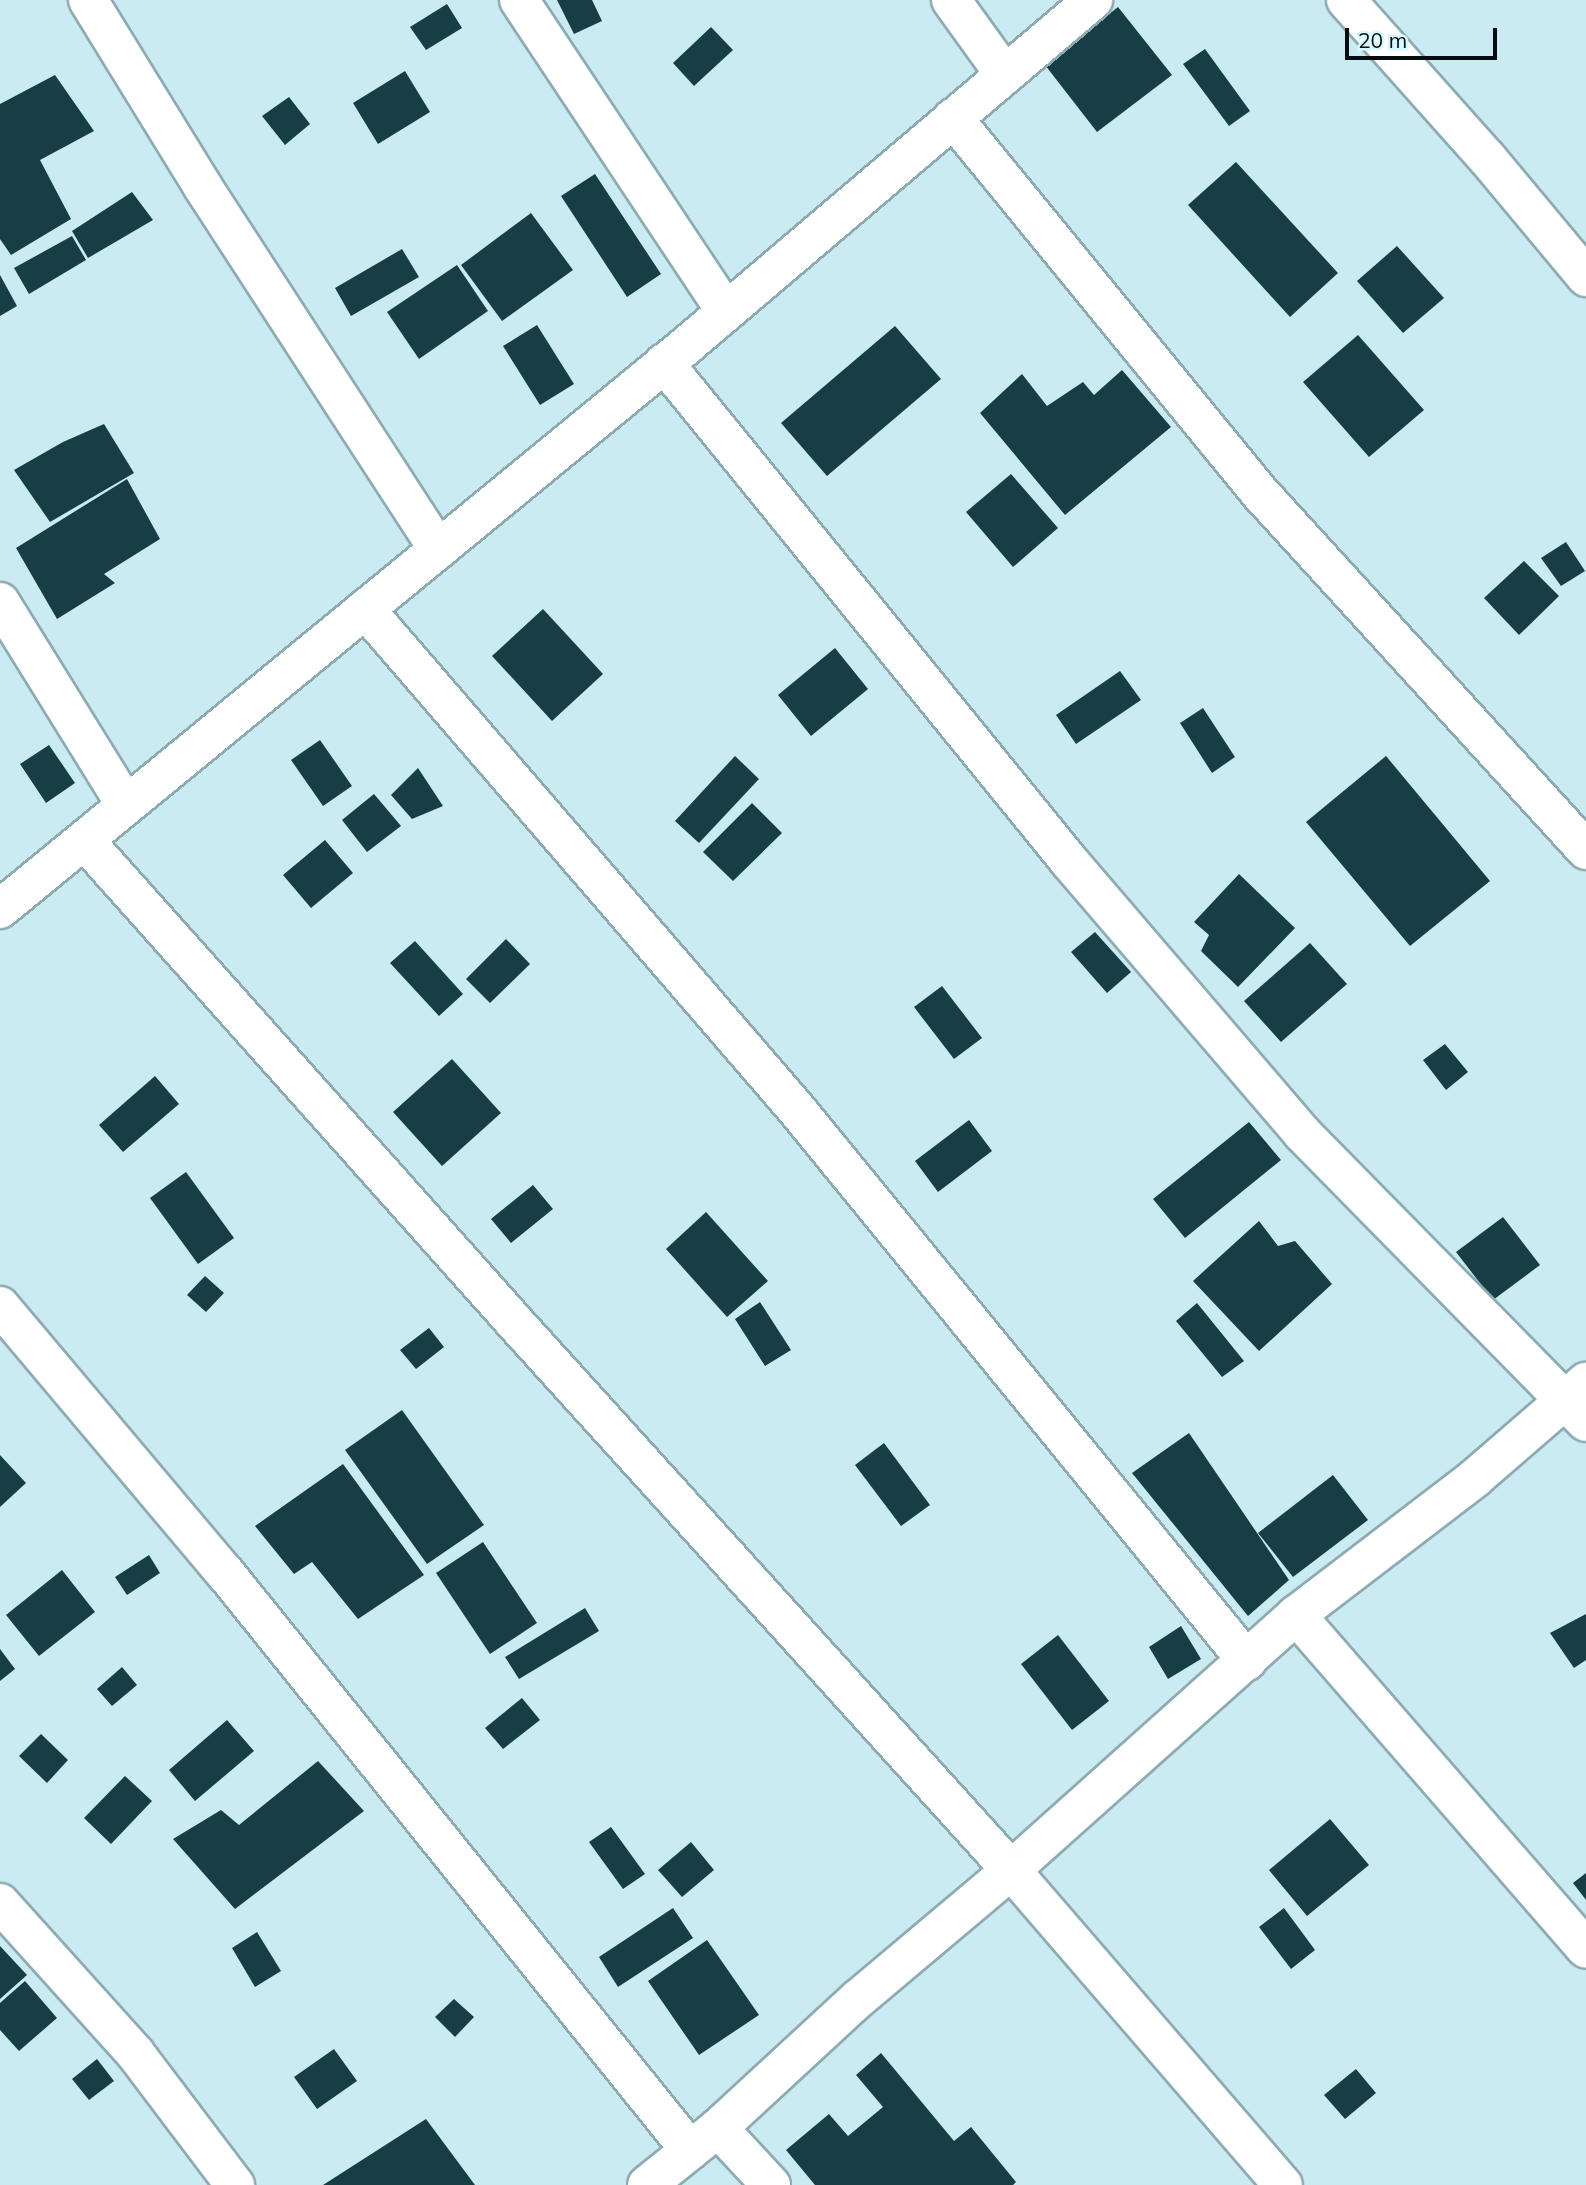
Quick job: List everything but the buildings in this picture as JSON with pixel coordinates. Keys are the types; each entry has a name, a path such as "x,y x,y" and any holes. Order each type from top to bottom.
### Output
{"street":[{"path":"88,0 203,187 438,549"},
{"path":"519,0 726,312"},
{"path":"951,0 1005,75"},
{"path":"0,909 726,312 1093,0"},
{"path":"1346,0 1488,158 1586,277"},
{"path":"953,118 1261,494 1586,850"},
{"path":"647,2185 704,2139 858,1999 1011,1870 1296,1615 1579,1401 1302,1133 1069,861 664,363"},
{"path":"0,602 126,806"},
{"path":"366,609 798,1111 1247,1661"},
{"path":"84,841 1011,1870 1283,2185"},
{"path":"0,1306 704,2139 771,2185"},
{"path":"1296,1615 1586,1949"},
{"path":"0,1903 135,2053 235,2185"}]}
